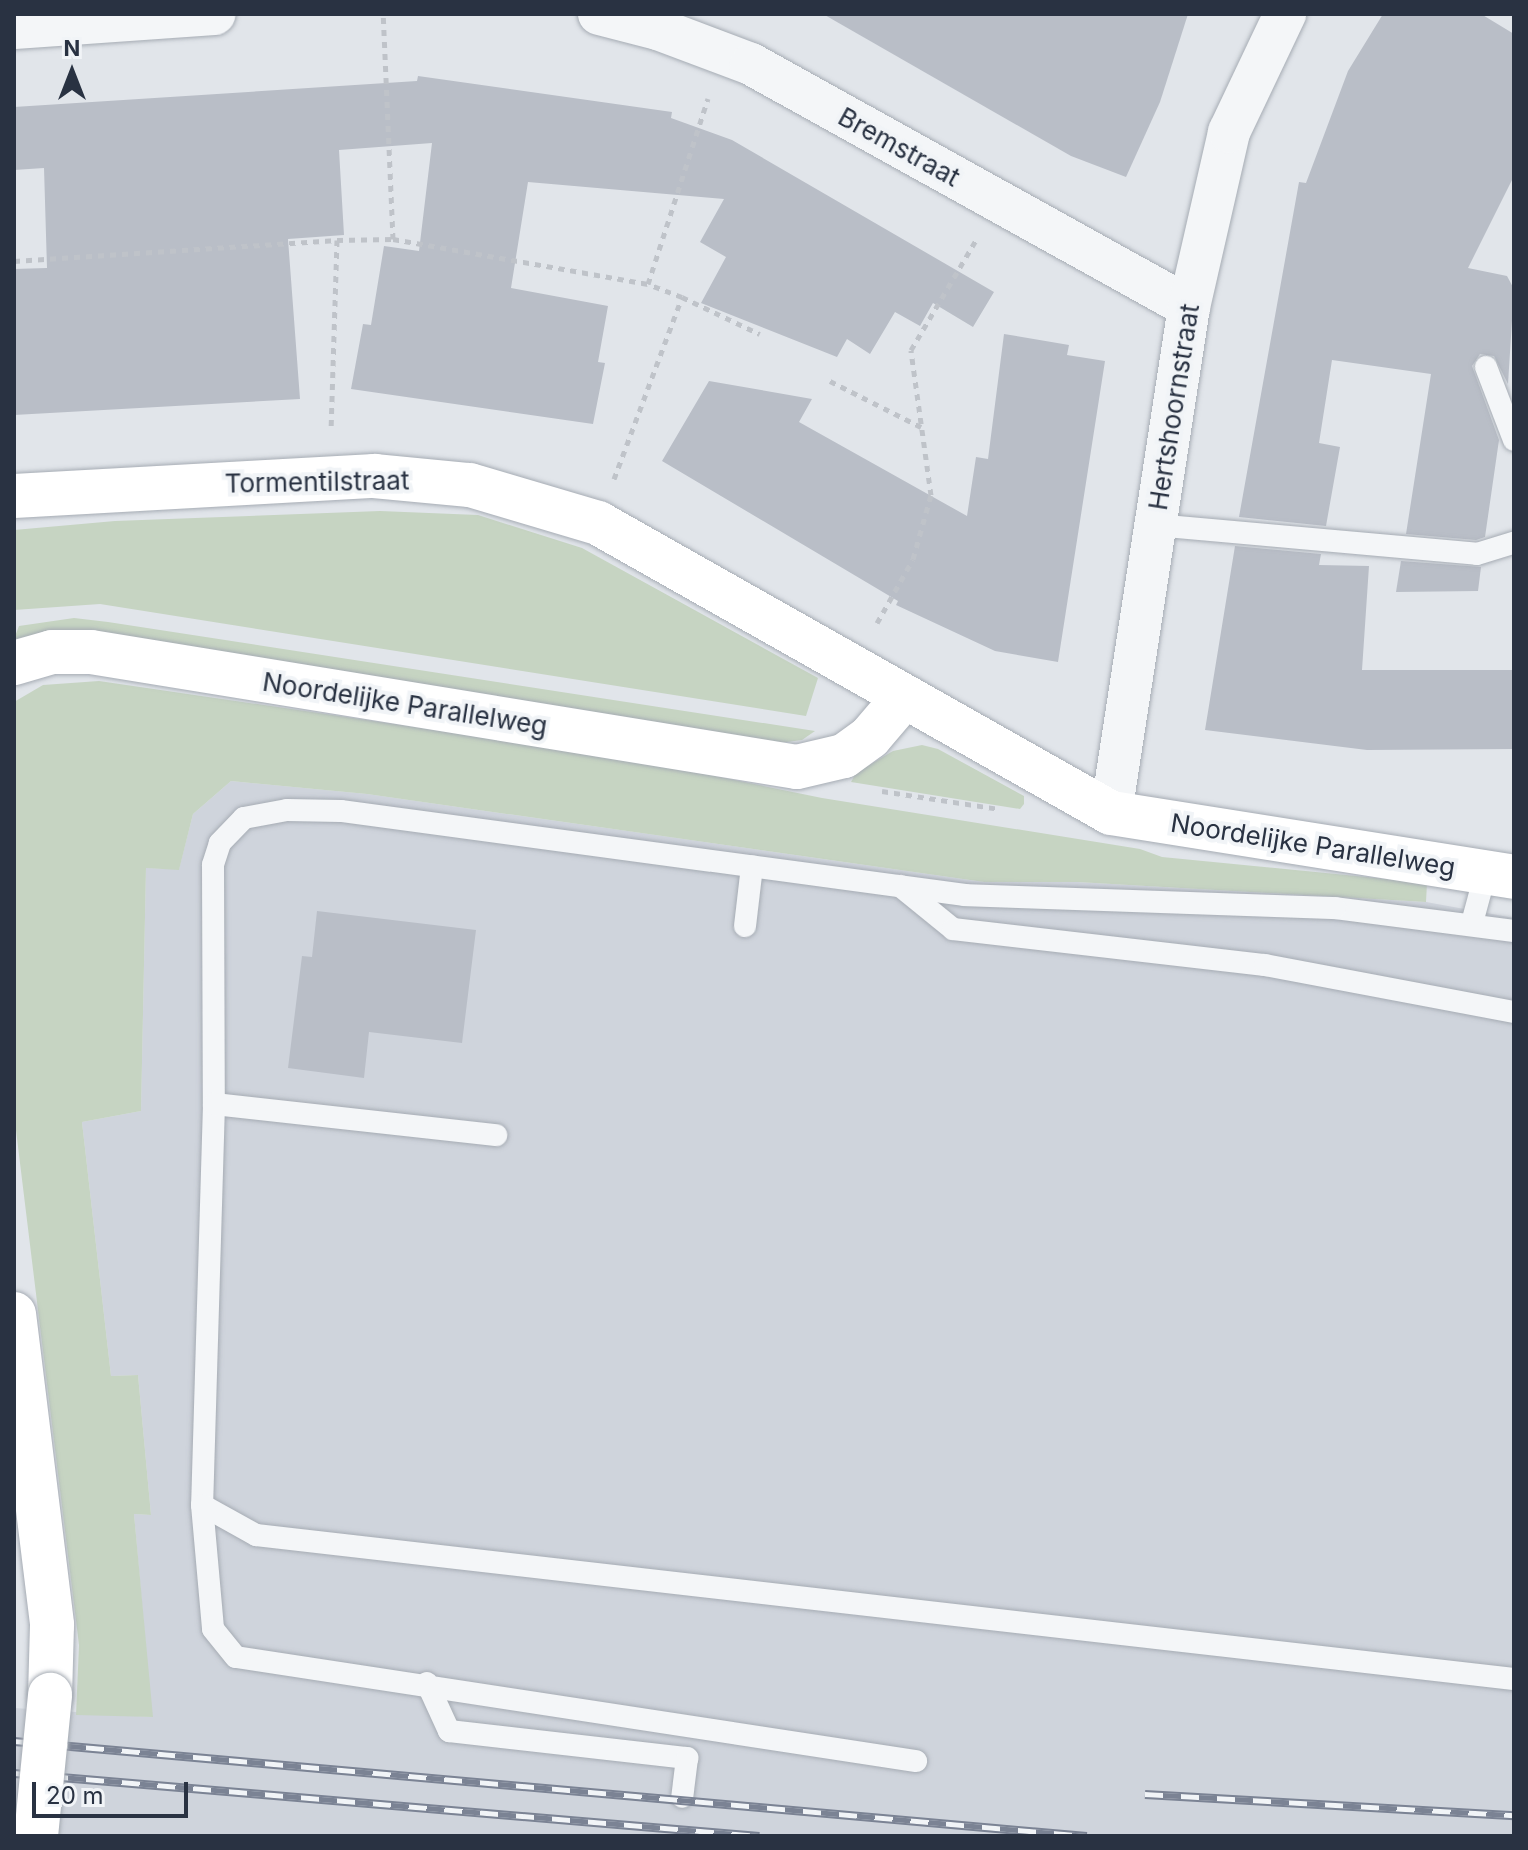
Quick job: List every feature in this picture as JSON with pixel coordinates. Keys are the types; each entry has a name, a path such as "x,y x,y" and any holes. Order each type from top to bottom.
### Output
{"street":[{"path":"14,28 215,14"},
{"name":"Bremstraat","path":"599,14 723,51 1189,307"},
{"name":"Hertshoornstraat","path":"1111,813 1189,307 1229,132 1285,14"},
{"name":"Tormentilstraat","path":"14,496 374,476 470,485 598,523 904,697"},
{"name":"Noordelijke Parallelweg","path":"14,663 52,652 91,652 797,767 844,756 870,737 904,697 1111,813 1500,874"},
{"path":"14,1314 29,1549 52,1625 50,1695 36,1836"}],"lane":[{"path":"1486,367 1514,440"},
{"path":"1155,525 1477,554 1514,543"},
{"path":"916,1761 427,1683 236,1657 213,1629 202,1505 214,1104 213,865 220,843 244,818 287,810 341,811 965,895 1335,908 1472,923 1514,931"},
{"path":"745,926 752,866"},
{"path":"1472,923 1500,874"},
{"path":"899,885 953,929 1265,965 1514,1012"},
{"path":"214,1104 496,1135"},
{"path":"202,1505 256,1535 1514,1679"},
{"path":"427,1683 449,1731 687,1758 682,1797"}],"path":[{"path":"383,14 393,239"},
{"path":"648,284 723,51"},
{"path":"852,668 913,559 931,495 911,350 998,201"},
{"path":"14,261 393,239 648,284 760,334"},
{"path":"330,478 337,240"},
{"path":"598,523 682,297"},
{"path":"830,381 922,428"},
{"path":"797,767 836,783 1014,811"}],"shaded area":[{"path":"231,781 367,794 984,882 1077,882 1426,902 1514,918 1514,1836 14,1836 14,1708 152,1717 134,1514 151,1515 138,1375 111,1376 82,1122 141,1111 146,868 179,869 193,814"}],"green space":[{"path":"380,511 478,515 582,548 818,678 806,716 100,604 14,610 14,530 115,521"},
{"path":"74,618 815,731 802,740 779,743 60,630 14,639 19,626"},
{"path":"99,681 627,758 822,798 1140,849 1162,857 1427,883 1426,902 1077,882 984,882 367,794 231,781 193,814 179,870 146,868 141,1111 82,1122 111,1376 138,1375 151,1515 134,1514 153,1717 76,1715 79,1645 14,1114 14,702 43,685"},
{"path":"922,745 938,749 1024,796 1024,804 1020,809 851,782 856,773 893,751"}],"building":[{"path":"823,14 1188,14 1160,102 1126,177 1071,156"},
{"path":"1383,14 1481,14 1514,34 1514,176 1468,268 1507,276 1514,289 1508,384 1494,356 1480,354 1472,366 1499,440 1485,537 1476,540 1406,534 1431,374 1332,360 1319,443 1340,447 1326,526 1239,517 1299,182 1306,183 1348,71"},
{"path":"418,76 672,112 671,118 732,140 994,292 973,327 933,303 920,326 895,312 870,354 847,339 837,357 701,303 726,257 700,242 724,199 528,182 511,288 608,306 598,362 605,363 593,424 351,389 363,324 371,325 384,246 419,251 432,143 339,150 344,235 288,239 300,399 14,415 14,269 47,268 44,168 14,170 14,107 417,81"},
{"path":"1004,334 1069,345 1067,355 1105,361 1058,662 995,651 896,605 898,601 662,461 709,381 812,399 799,422 967,516 976,457 988,459"},
{"path":"1235,546 1321,554 1319,565 1369,566 1362,670 1514,670 1514,749 1367,750 1205,730"},
{"path":"1401,561 1481,567 1478,591 1396,592"},
{"path":"317,911 476,930 462,1043 369,1032 364,1078 288,1068 302,956 312,957"}],"railway":[{"path":"14,1741 1087,1836"},
{"path":"14,1773 759,1836"},
{"path":"1145,1794 1514,1815"}]}
